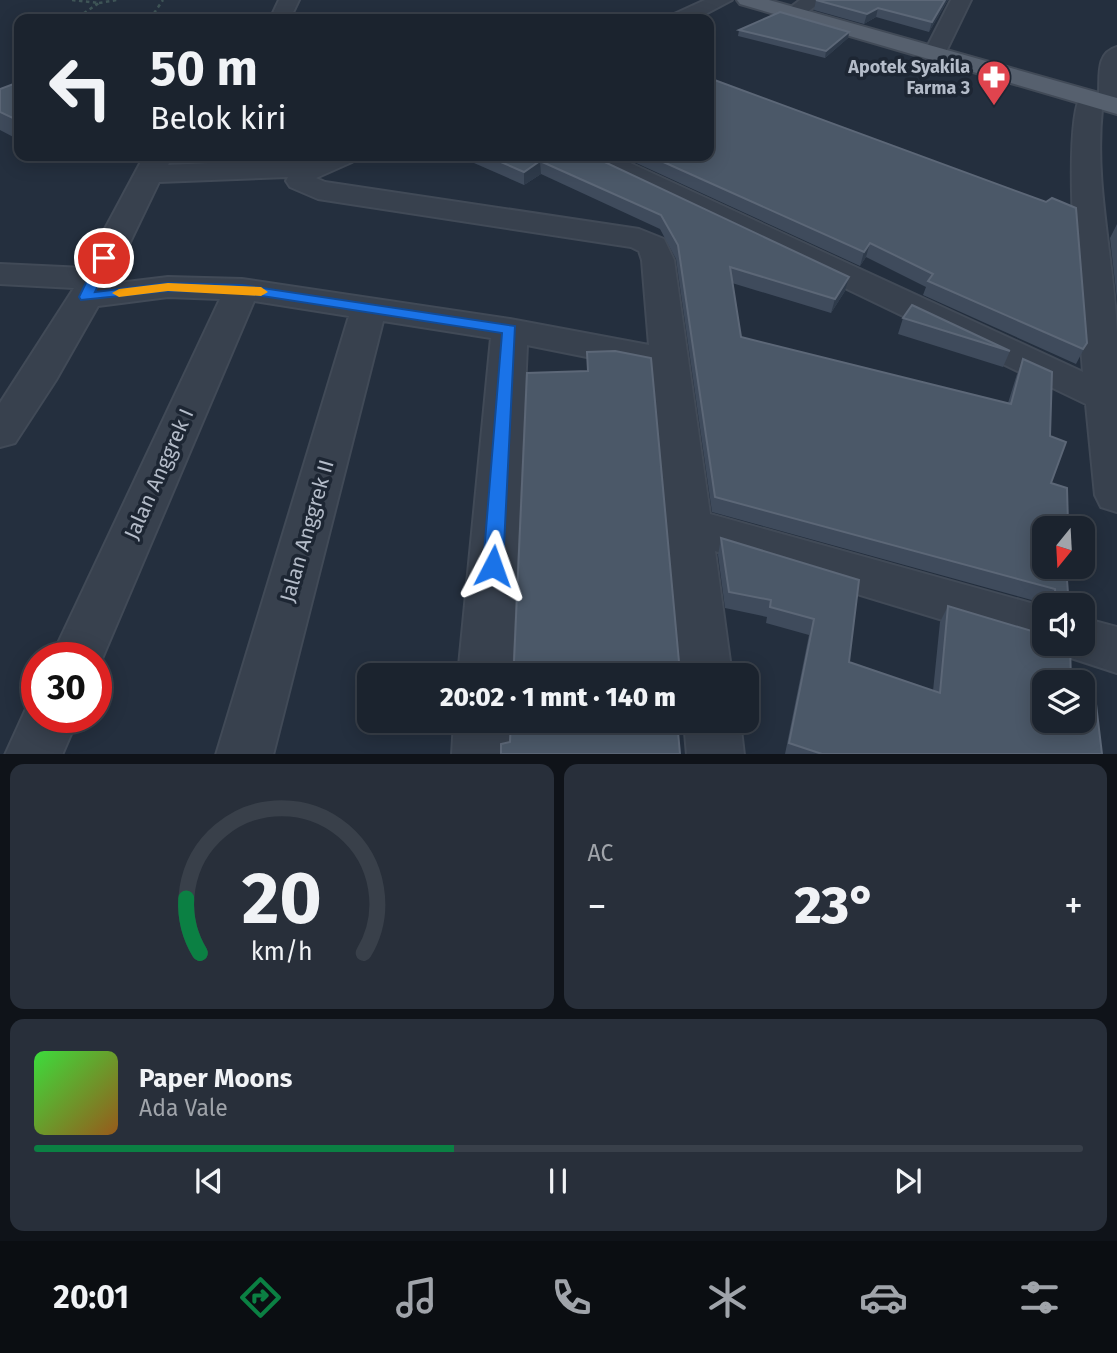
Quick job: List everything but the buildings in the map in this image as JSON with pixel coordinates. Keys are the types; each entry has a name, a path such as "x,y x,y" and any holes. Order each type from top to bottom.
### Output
{"main road":[{"path":"747,0 1109,96"}],"street":[{"path":"690,14 722,0"},
{"path":"793,13 814,0"},
{"path":"936,52 961,0"},
{"path":"1117,54 1112,59 1109,96 1086,130 1089,222 1102,396 1117,495"},
{"path":"604,161 1102,396"},
{"path":"0,433 37,380 90,288 153,165 326,162"},
{"path":"326,162 302,173 300,181 318,190 649,242 658,260 667,361 704,663"},
{"path":"0,274 90,288 242,289 510,330 667,361"},
{"name":"Jalan Anggrek I","path":"84,642 242,289"},
{"name":"Jalan Anggrek II","path":"244,754 369,307"},
{"path":"486,663 510,330"},
{"path":"687,524 1032,625"},
{"path":"1095,644 1117,650"},
{"path":"33,754 43,733"},
{"path":"480,754 481,733"},
{"path":"713,733 716,754"}],"path":[{"path":"72,0 99,3 117,0"},
{"path":"82,14 99,3"}],"slow traffic":[{"path":"119,293 168,287 261,292"}],"place":[{"name":"Apotek Syakila Farma 3","path":"994,107"}],"route":[{"path":"104,258 86,297 168,287 242,289 510,330 493,566"}]}
